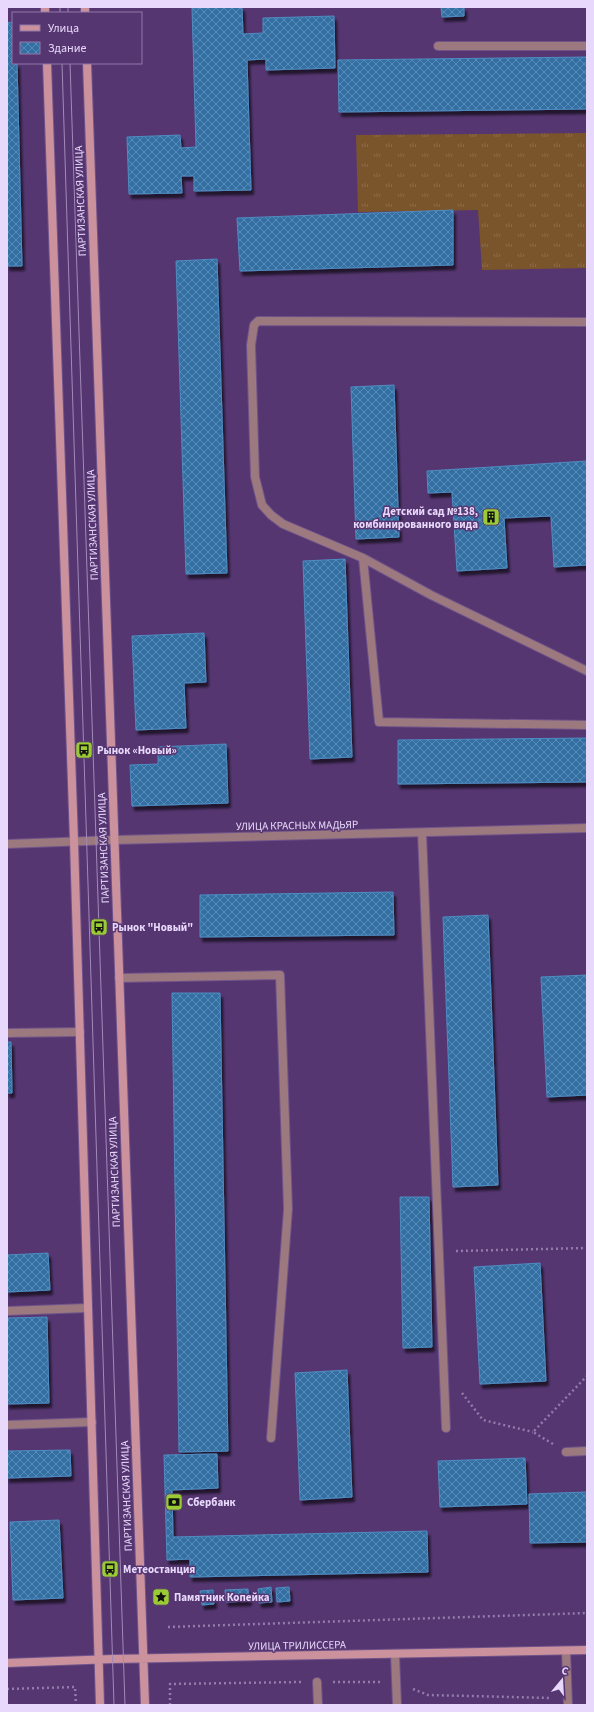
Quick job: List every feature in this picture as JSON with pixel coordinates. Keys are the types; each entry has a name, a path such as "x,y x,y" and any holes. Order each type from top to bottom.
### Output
{"street":[{"path":"438,46 587,46"},
{"path":"47,64 74,841 100,1705"},
{"name":"ПАРТИЗАНСКАЯ УЛИЦА","path":"86,64 145,1705"},
{"path":"587,322 258,321 254,325 251,345 254,477 262,506 271,515 283,524 363,558 431,595 587,671"},
{"path":"363,558 380,722 587,725"},
{"name":"УЛИЦА КРАСНЫХ МАДЬЯР","path":"7,844 587,828"},
{"path":"422,833 446,1428"},
{"path":"119,978 280,975 288,1209 271,1438"},
{"path":"7,1033 80,1032"},
{"path":"7,1311 88,1308"},
{"path":"7,1425 92,1422"},
{"path":"566,1452 587,1451"},
{"name":"УЛИЦА ТРИЛИССЕРА","path":"7,1663 587,1650"},
{"path":"566,1651 568,1705"},
{"path":"395,1654 397,1705"},
{"path":"317,1682 318,1705"}],"path":[{"path":"439,1252 587,1248"},
{"path":"444,1375 464,1395 483,1420 533,1432 566,1452"},
{"path":"533,1432 587,1376"},
{"path":"168,1626 587,1613"},
{"path":"170,1705 170,1684 189,1684"},
{"path":"7,1689 75,1687 76,1705"}],"green space":[{"path":"587,133 587,268 482,270 478,210 358,212 356,135"}],"building":[{"path":"242,7 243,34 263,33 263,18 334,16 335,68 266,70 266,59 247,60 251,190 194,191 194,176 181,176 182,193 129,194 127,137 180,135 181,148 196,147 192,8"},
{"path":"441,7 464,7 464,16 442,17"},
{"path":"12,22 12,64 17,64 22,266 7,266 7,23"},
{"path":"587,57 587,109 339,112 338,60"},
{"path":"453,210 453,265 240,271 237,218"},
{"path":"217,259 227,573 186,574 176,261"},
{"path":"394,385 399,537 356,539 351,387"},
{"name":"Детский сад №138, комбинированного вида","path":"587,461 587,565 554,567 551,516 504,518 507,568 457,571 452,492 428,493 427,471"},
{"path":"345,559 352,757 310,759 303,561"},
{"path":"204,633 206,682 184,683 186,728 136,730 132,636"},
{"path":"587,738 587,782 398,784 398,740"},
{"path":"226,744 228,803 132,806 130,765 158,764 158,747"},
{"path":"393,892 394,935 200,937 200,895"},
{"path":"488,915 498,1185 453,1187 443,917"},
{"path":"587,975 587,1095 547,1097 541,977"},
{"path":"172,993 220,993 228,1451 179,1452"},
{"path":"7,1042 11,1042 12,1093 7,1093"},
{"path":"400,1197 429,1197 432,1347 403,1348"},
{"path":"48,1253 50,1290 7,1292 7,1255"},
{"path":"540,1263 546,1381 480,1384 474,1267"},
{"path":"47,1317 49,1403 7,1404 7,1318"},
{"path":"347,1370 352,1497 300,1500 295,1373"},
{"path":"70,1450 71,1476 7,1478 7,1451"},
{"path":"217,1454 218,1488 172,1490 173,1537 427,1531 428,1572 190,1577 190,1559 167,1560 164,1455"},
{"path":"525,1458 527,1504 440,1507 438,1461"},
{"path":"587,1492 587,1542 530,1543 529,1494"},
{"path":"59,1520 63,1598 13,1600 10,1522"},
{"path":"271,1587 272,1602 259,1603 258,1589"},
{"path":"289,1587 290,1601 277,1602 276,1588"},
{"path":"248,1589 249,1601 226,1602 225,1590"},
{"path":"213,1590 214,1604 202,1605 200,1591"}],"tram line":[{"path":"60,7 60,12"},
{"path":"68,7 68,12"},
{"path":"62,64 114,1705"},
{"path":"70,64 125,1705"}],"place":[{"name":"Детский сад №138, комбинированного вида","path":"491,517"},
{"name":"Рынок «Новый»","path":"84,750"},
{"name":"Рынок \"Новый\"","path":"99,927"},
{"name":"Сбербанк","path":"174,1502"},
{"name":"Метеостанция","path":"110,1569"},
{"name":"Памятник Копейка","path":"161,1597"}]}
